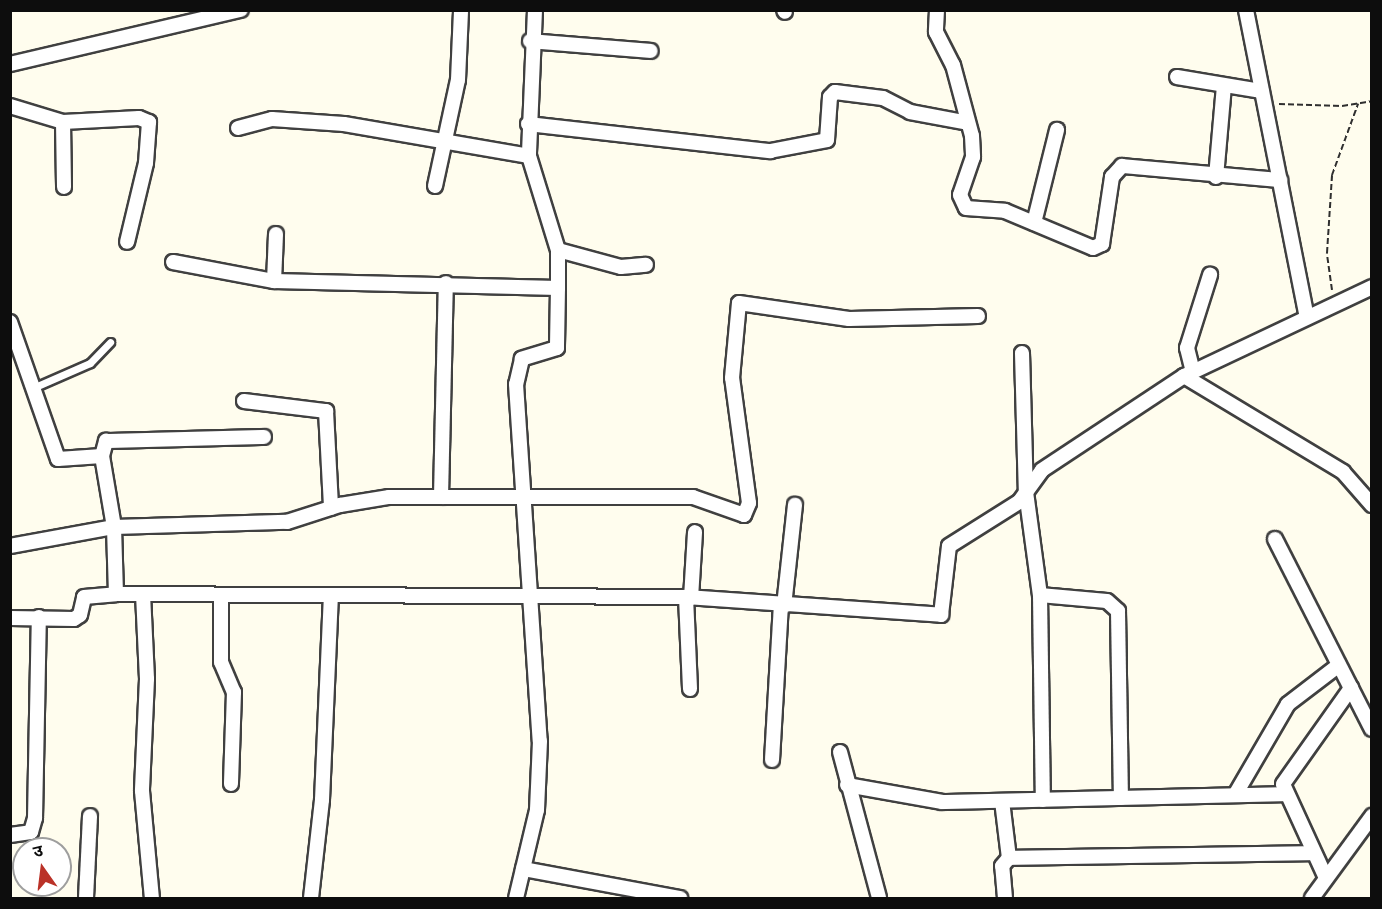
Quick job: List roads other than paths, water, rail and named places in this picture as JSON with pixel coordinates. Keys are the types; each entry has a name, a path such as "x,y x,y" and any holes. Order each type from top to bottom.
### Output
{"street":[{"path":"10,64 241,10"},
{"path":"435,186 458,80 461,10"},
{"path":"516,898 537,810 540,741 522,496 517,364 557,348 558,250 529,156 530,41 535,10"},
{"path":"937,10 936,32 953,65 968,123 973,157 962,204 1034,223 1099,247 1117,170 1280,180"},
{"path":"1246,10 1307,317"},
{"path":"530,41 651,51"},
{"path":"1177,77 1224,85 1263,97"},
{"path":"1216,177 1224,85"},
{"path":"528,124 770,151 827,140 830,97 835,92 883,98 910,112 968,123"},
{"path":"10,106 63,122 139,118 149,122 146,163 127,242"},
{"path":"238,128 272,118 344,124 529,156"},
{"path":"63,122 64,187"},
{"path":"1034,223 1057,130"},
{"path":"274,281 276,234"},
{"path":"558,250 621,267 646,265"},
{"path":"173,262 274,281 446,283 558,288"},
{"path":"1189,374 1187,348 1210,275"},
{"path":"441,497 446,283"},
{"path":"10,618 76,618 84,597 116,594 689,597 782,606 941,615 949,546 1026,492 1042,470 1189,374 1371,287"},
{"path":"10,546 114,527 259,526 331,508 389,497 693,496 739,514 748,512 732,378 739,303 856,319 978,316"},
{"path":"10,322 35,387 58,459 102,456"},
{"path":"1022,353 1026,492 1040,595 1043,800"},
{"path":"1189,374 1343,472 1371,505"},
{"path":"244,402 326,411 331,508"},
{"path":"116,594 114,527 102,456 106,441 264,437"},
{"path":"772,760 782,606 795,505"},
{"path":"690,689 689,597 695,532"},
{"path":"1275,539 1371,729"},
{"path":"143,594 147,679 142,791 152,898"},
{"path":"221,594 221,662 234,692 231,784"},
{"path":"311,898 322,800 331,595"},
{"path":"1040,595 1107,601 1118,611 1122,798"},
{"path":"10,835 31,832 35,818 39,617"},
{"path":"1235,795 1288,704 1339,665"},
{"path":"1326,878 1284,794 1286,776 1351,688"},
{"path":"840,752 879,898"},
{"path":"847,785 942,802 1284,794"},
{"path":"1002,801 1009,858"},
{"path":"86,898 90,816"},
{"path":"1311,898 1371,816"},
{"path":"1005,898 1002,866 1009,858 1314,853"},
{"path":"523,869 680,898"},
{"path":"603,898 605,884"}],"lane":[{"path":"35,387 90,363 110,342"}]}
